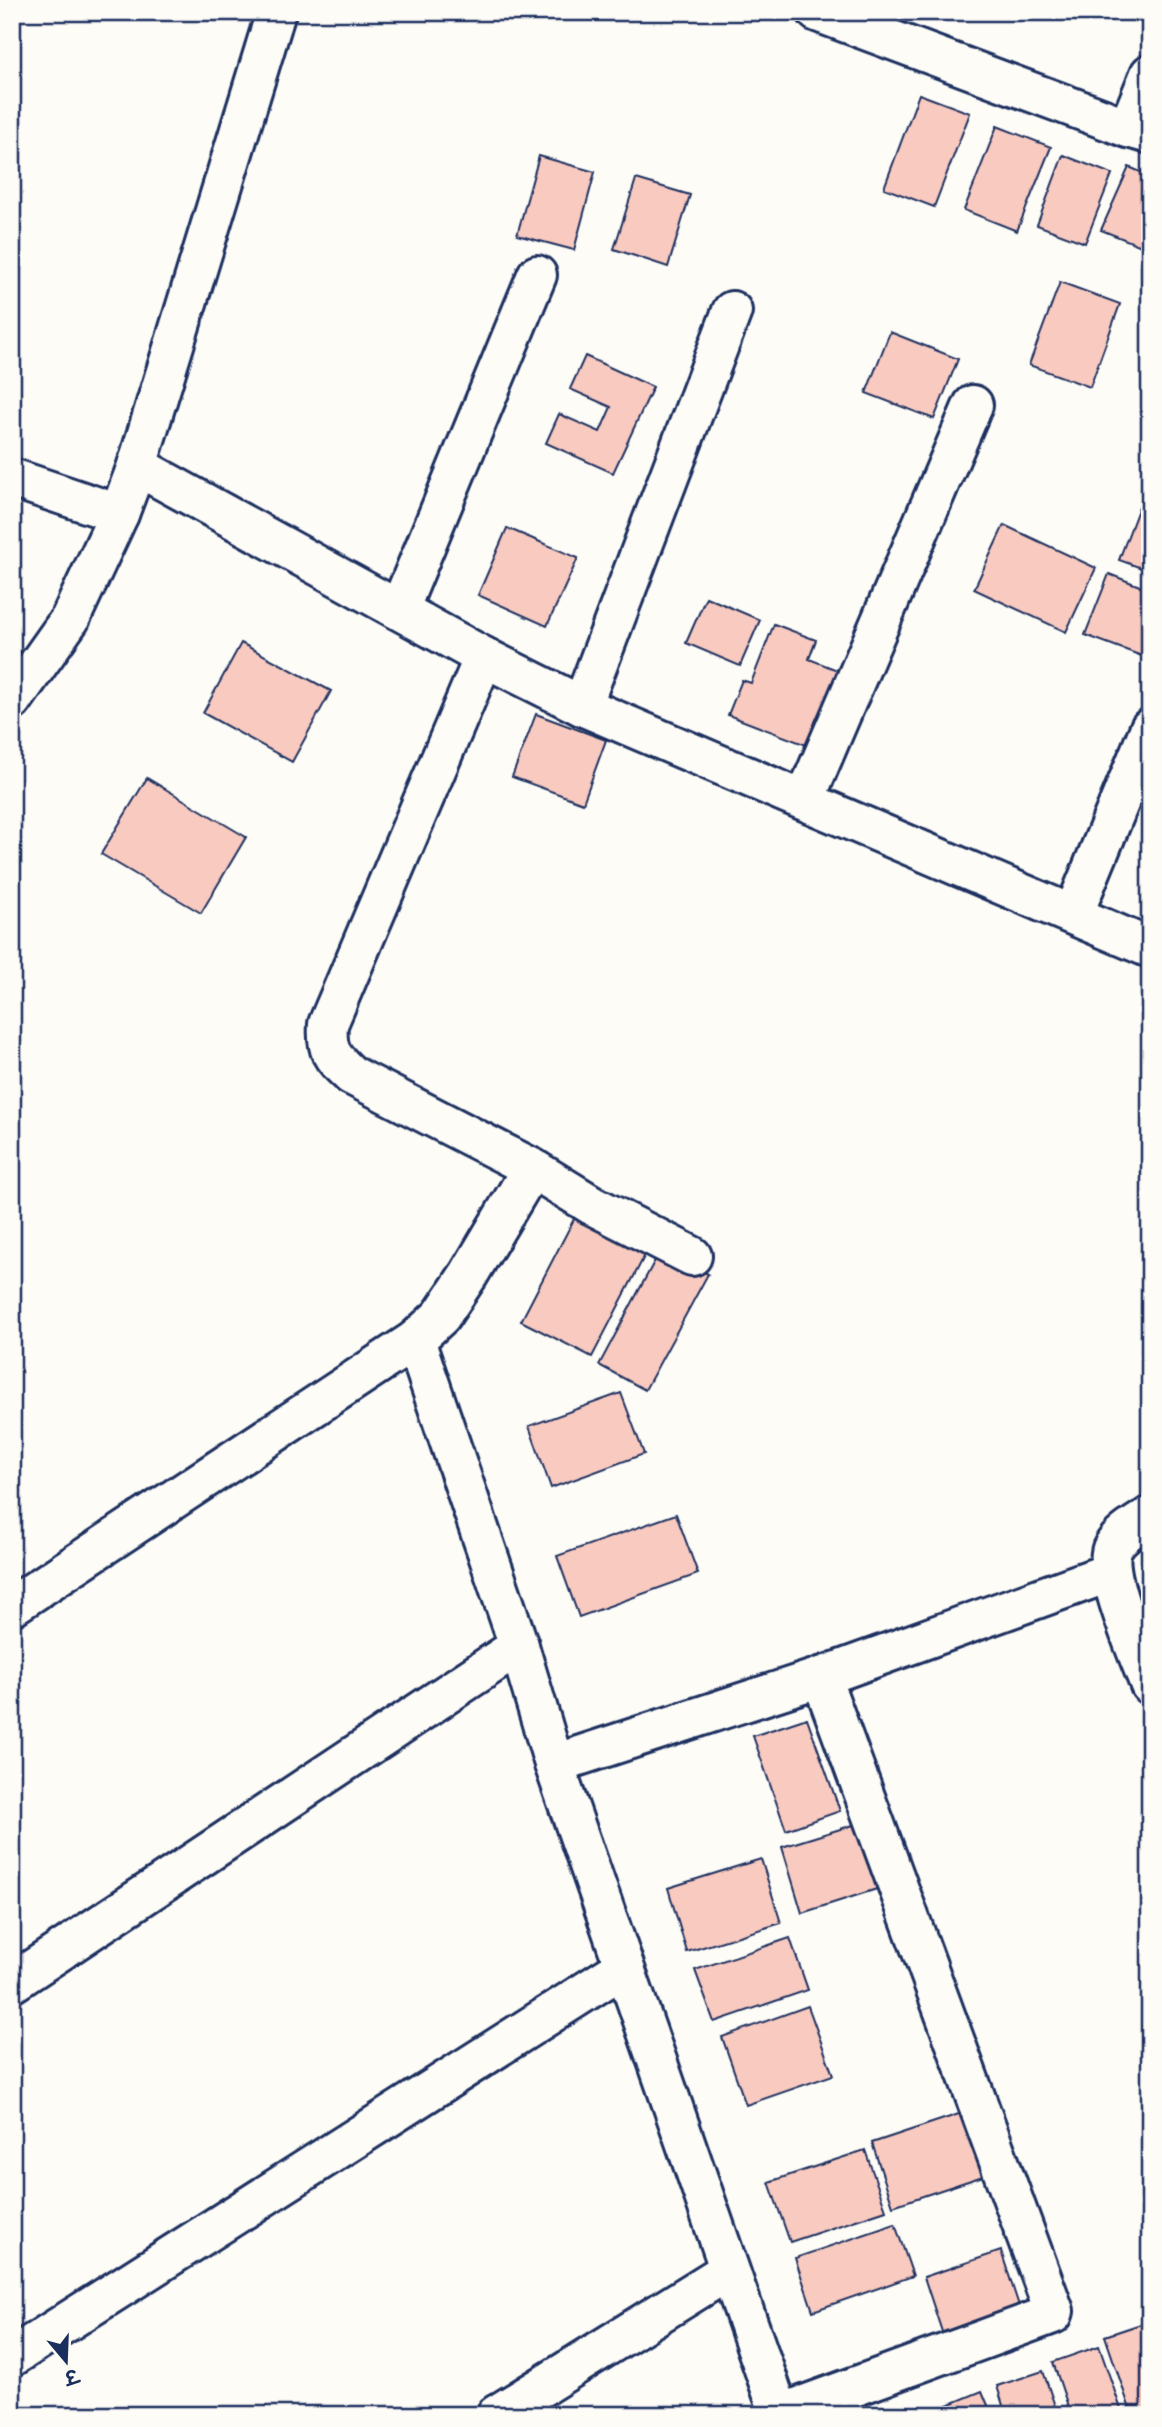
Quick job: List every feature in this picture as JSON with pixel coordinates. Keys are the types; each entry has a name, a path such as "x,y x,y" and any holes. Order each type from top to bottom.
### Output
{"street":[{"path":"12,701 70,619 119,514 137,466 275,12"},
{"path":"817,12 1139,131 1150,74"},
{"path":"398,610 537,275"},
{"path":"582,706 732,311"},
{"path":"805,799 973,405"},
{"path":"137,466 484,657 582,706 1150,948"},
{"path":"12,478 119,514"},
{"path":"484,657 328,1024 327,1045 334,1059 351,1075 532,1168 592,1205 692,1256"},
{"path":"1073,915 1150,728"},
{"path":"12,1606 415,1340 441,1316 470,1275 532,1168"},
{"path":"415,1340 519,1646 554,1764 780,2415 1040,2319 1054,2311 821,1677"},
{"path":"1150,1516 1121,1536 1112,1548 1109,1558 1111,1572 1150,1685"},
{"path":"554,1764 821,1677 1111,1572"},
{"path":"12,1983 519,1646"},
{"path":"12,2357 624,1967"},
{"path":"496,2415 729,2270"}],"building":[{"path":"919,94 970,113 934,207 884,188"},
{"path":"997,126 1051,147 1017,231 964,210"},
{"path":"1063,155 1112,174 1085,243 1037,225"},
{"path":"539,156 595,172 574,250 517,235"},
{"path":"1129,167 1150,176 1149,249 1101,230"},
{"path":"636,179 690,195 668,267 614,249"},
{"path":"1060,282 1120,304 1090,387 1029,365"},
{"path":"890,332 958,359 934,419 866,393"},
{"path":"585,356 653,387 613,473 546,443 559,414 600,432 611,407 570,389"},
{"path":"1140,504 1150,508 1150,571 1119,560"},
{"path":"1004,525 1096,568 1066,632 974,589"},
{"path":"507,528 578,558 547,626 478,595"},
{"path":"1109,574 1150,590 1150,659 1085,635"},
{"path":"706,597 760,620 740,666 686,643"},
{"path":"774,624 816,640 809,659 840,671 809,746 728,715 742,680 751,683"},
{"path":"241,643 331,691 292,762 203,713"},
{"path":"536,714 606,740 583,803 512,777"},
{"path":"147,778 246,837 201,913 101,854"},
{"path":"575,1217 646,1253 592,1357 521,1321"},
{"path":"661,1249 708,1274 645,1390 599,1365"},
{"path":"621,1393 644,1454 551,1488 529,1426"},
{"path":"676,1514 698,1574 579,1617 557,1556"},
{"path":"807,1718 840,1811 786,1830 753,1736"},
{"path":"863,1822 883,1887 802,1913 782,1847"},
{"path":"761,1859 781,1923 687,1952 668,1888"},
{"path":"790,1938 808,1990 714,2022 695,1970"},
{"path":"808,2006 833,2075 746,2105 722,2037"},
{"path":"974,2109 995,2172 893,2206 872,2143"},
{"path":"865,2150 886,2210 790,2242 769,2182"},
{"path":"895,2224 913,2276 813,2311 795,2258"},
{"path":"1001,2251 1023,2318 946,2344 924,2277"},
{"path":"1150,2321 1150,2415 1132,2415 1105,2336"},
{"path":"1099,2346 1123,2415 1071,2415 1053,2362"},
{"path":"1043,2371 1058,2415 1006,2415 997,2386"},
{"path":"982,2391 992,2415 934,2415 933,2411"}]}
